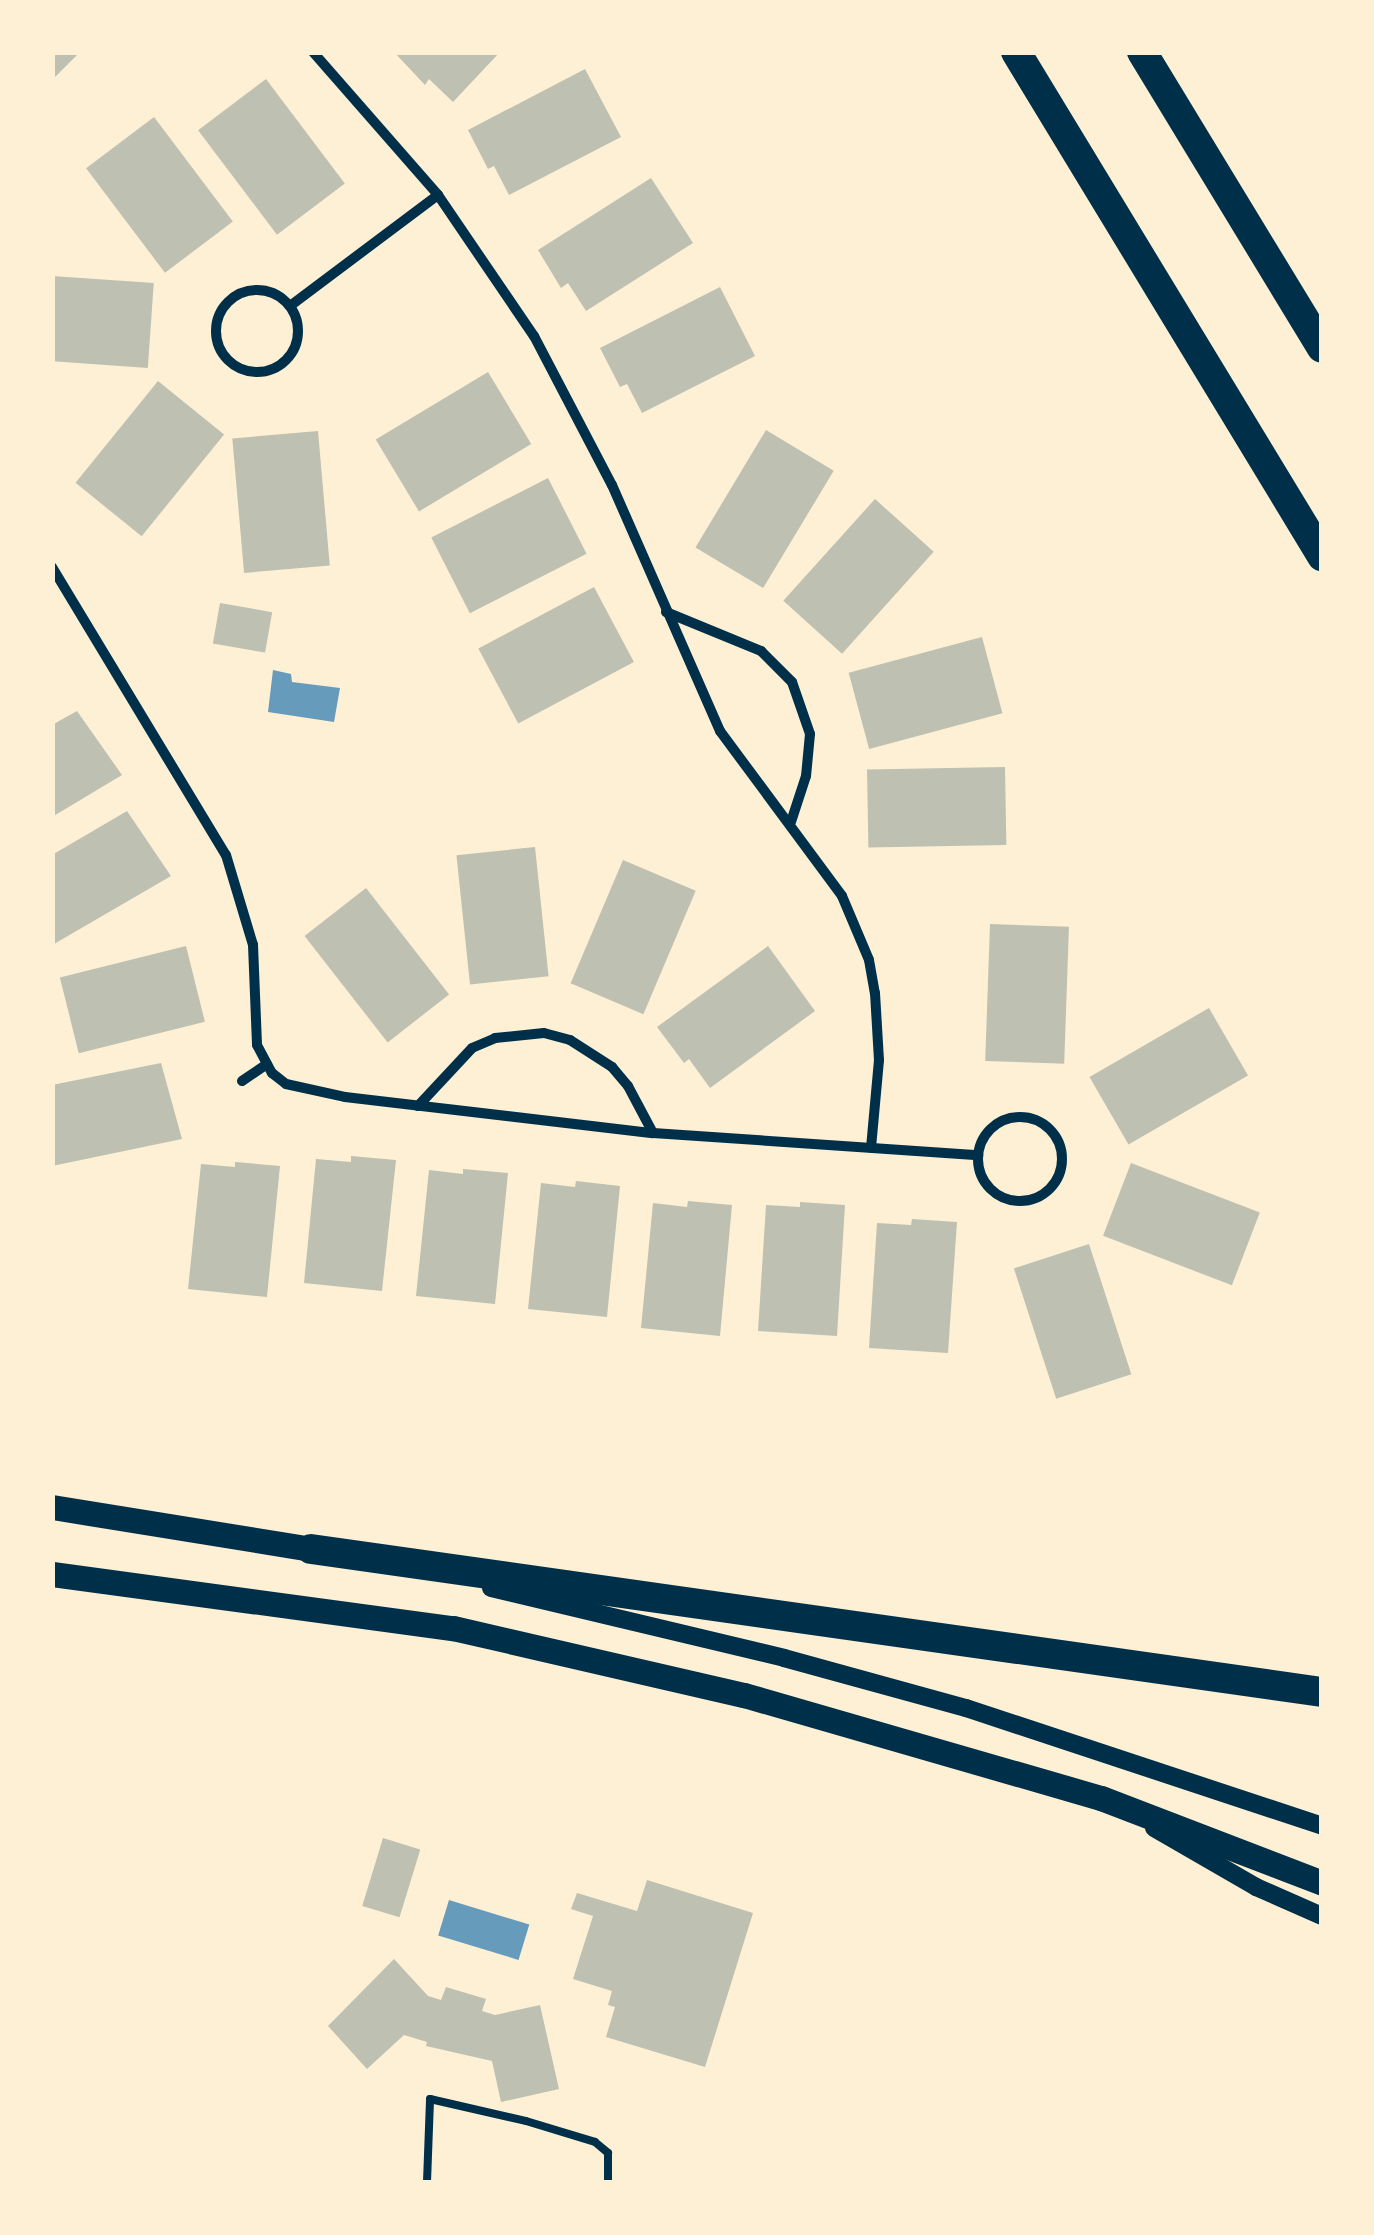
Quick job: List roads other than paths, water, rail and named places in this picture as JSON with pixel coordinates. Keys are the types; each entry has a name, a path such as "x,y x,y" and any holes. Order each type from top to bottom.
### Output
{"highway":[{"path":"1016,52 1322,556"},
{"path":"1142,52 1322,348"},
{"path":"311,1549 1322,1692"}],"main road":[{"path":"52,1507 311,1549"},
{"path":"52,1574 453,1628 744,1695 1101,1798 1322,1884"}],"street":[{"path":"313,52 438,195 478,249 569,398 720,730 842,896 869,960 878,1043 870,1148"},
{"path":"290,306 438,195"},
{"path":"259,290 272,292 290,306 298,340 286,361 263,372 238,368 227,360 216,337 216,323 231,298 259,290"},
{"path":"52,567 226,855 254,944 256,1045 286,1084 302,1091 654,1133 978,1155"},
{"path":"666,612 761,652 792,682 810,734 806,776 791,822"},
{"path":"418,1106 472,1048 495,1038 544,1033 570,1040 612,1066 654,1133"},
{"path":"242,1081 267,1064"},
{"path":"1023,1116 1049,1128 1062,1152 1062,1165 1058,1178 1039,1197 1012,1200 988,1187 981,1175 978,1155 986,1134 996,1124 1023,1116"},
{"path":"311,1549 559,1602 888,1686 1040,1730 1322,1826"},
{"path":"1101,1798 1256,1886 1322,1916"}],"lane":[{"path":"427,2182 430,2099 526,2121 594,2142 608,2154 608,2182"}],"water":[{"path":"273,670 291,674 292,682 340,688 334,722 268,712"},
{"path":"449,1900 529,1925 519,1960 438,1935"}]}
